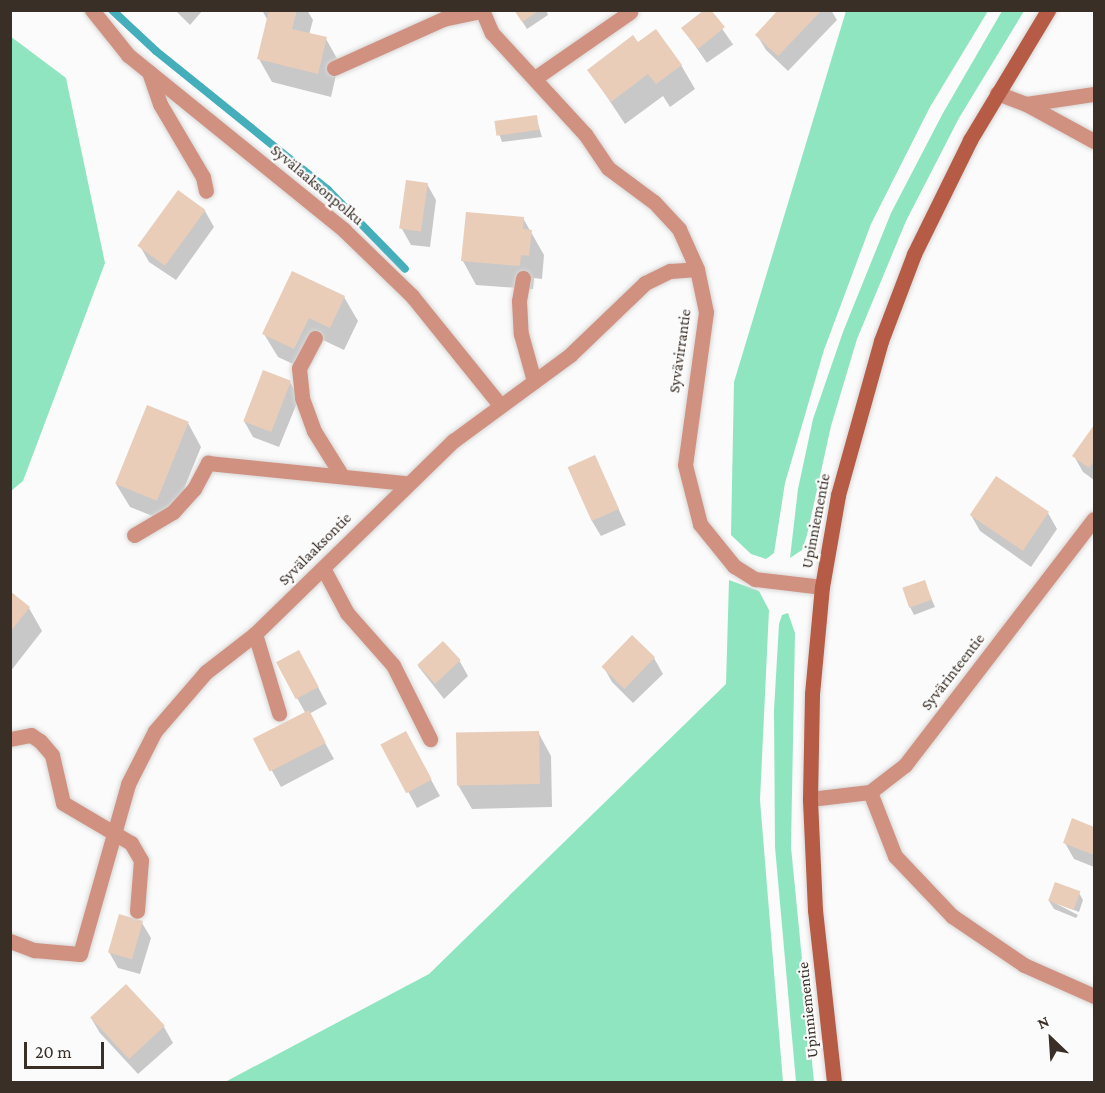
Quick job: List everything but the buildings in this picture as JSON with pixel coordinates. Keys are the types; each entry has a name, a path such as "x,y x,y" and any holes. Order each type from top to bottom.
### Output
{"main road":[{"name":"Upinniementie","path":"834,1083 816,921 810,799 812,693 822,587 838,495 881,341 914,254 997,93 1048,10"}],"street":[{"name":"Syvälaaksonpolku","path":"92,10 128,55 344,230 412,296 500,405"},
{"path":"334,68 442,19 482,11"},
{"name":"Syvävirrantie","path":"482,11 492,33 585,134 608,168 654,202 679,229 697,269 706,312 685,465 700,524 734,566 755,579 822,587"},
{"path":"535,78 630,12"},
{"path":"149,72 160,104 202,177 207,191"},
{"path":"997,93 1026,104 1095,141"},
{"path":"1026,104 1095,94"},
{"name":"Syvälaaksontie","path":"10,941 34,950 80,954 128,784 154,731 206,672 255,634 406,483 500,405 570,355 645,283 670,271 697,269"},
{"path":"523,278 519,301 521,334 534,381"},
{"path":"315,338 299,368 302,398 314,431 342,476"},
{"path":"135,535 173,512 194,489 207,463 406,483"},
{"name":"Syvärinteentie","path":"870,792 905,765 1095,519"},
{"path":"1078,540 1095,533"},
{"path":"323,568 347,613 393,665 430,739"},
{"path":"255,634 279,713"},
{"path":"10,740 31,735 40,741 52,755 63,803 131,843 141,860 137,912"},
{"path":"810,799 870,792 895,856 952,916 1024,965 1095,996"}],"green space":[{"path":"846,11 988,11 930,107 871,224 824,350 785,483 774,553 766,559 751,554 731,535 734,382"},
{"path":"1002,11 1024,11 959,118 906,221 857,339 831,426 802,550 790,558 798,489 813,419 843,332 891,213 943,113"},
{"path":"10,36 66,78 105,263 23,481 11,491"},
{"path":"729,580 759,591 769,610 760,800 783,1082 225,1082 429,974 726,684"},
{"path":"788,613 795,633 791,847 814,1082 796,1082 775,847 774,710 779,624 782,615"}],"waterway":[{"path":"112,10 156,51 328,190 405,269"}]}
